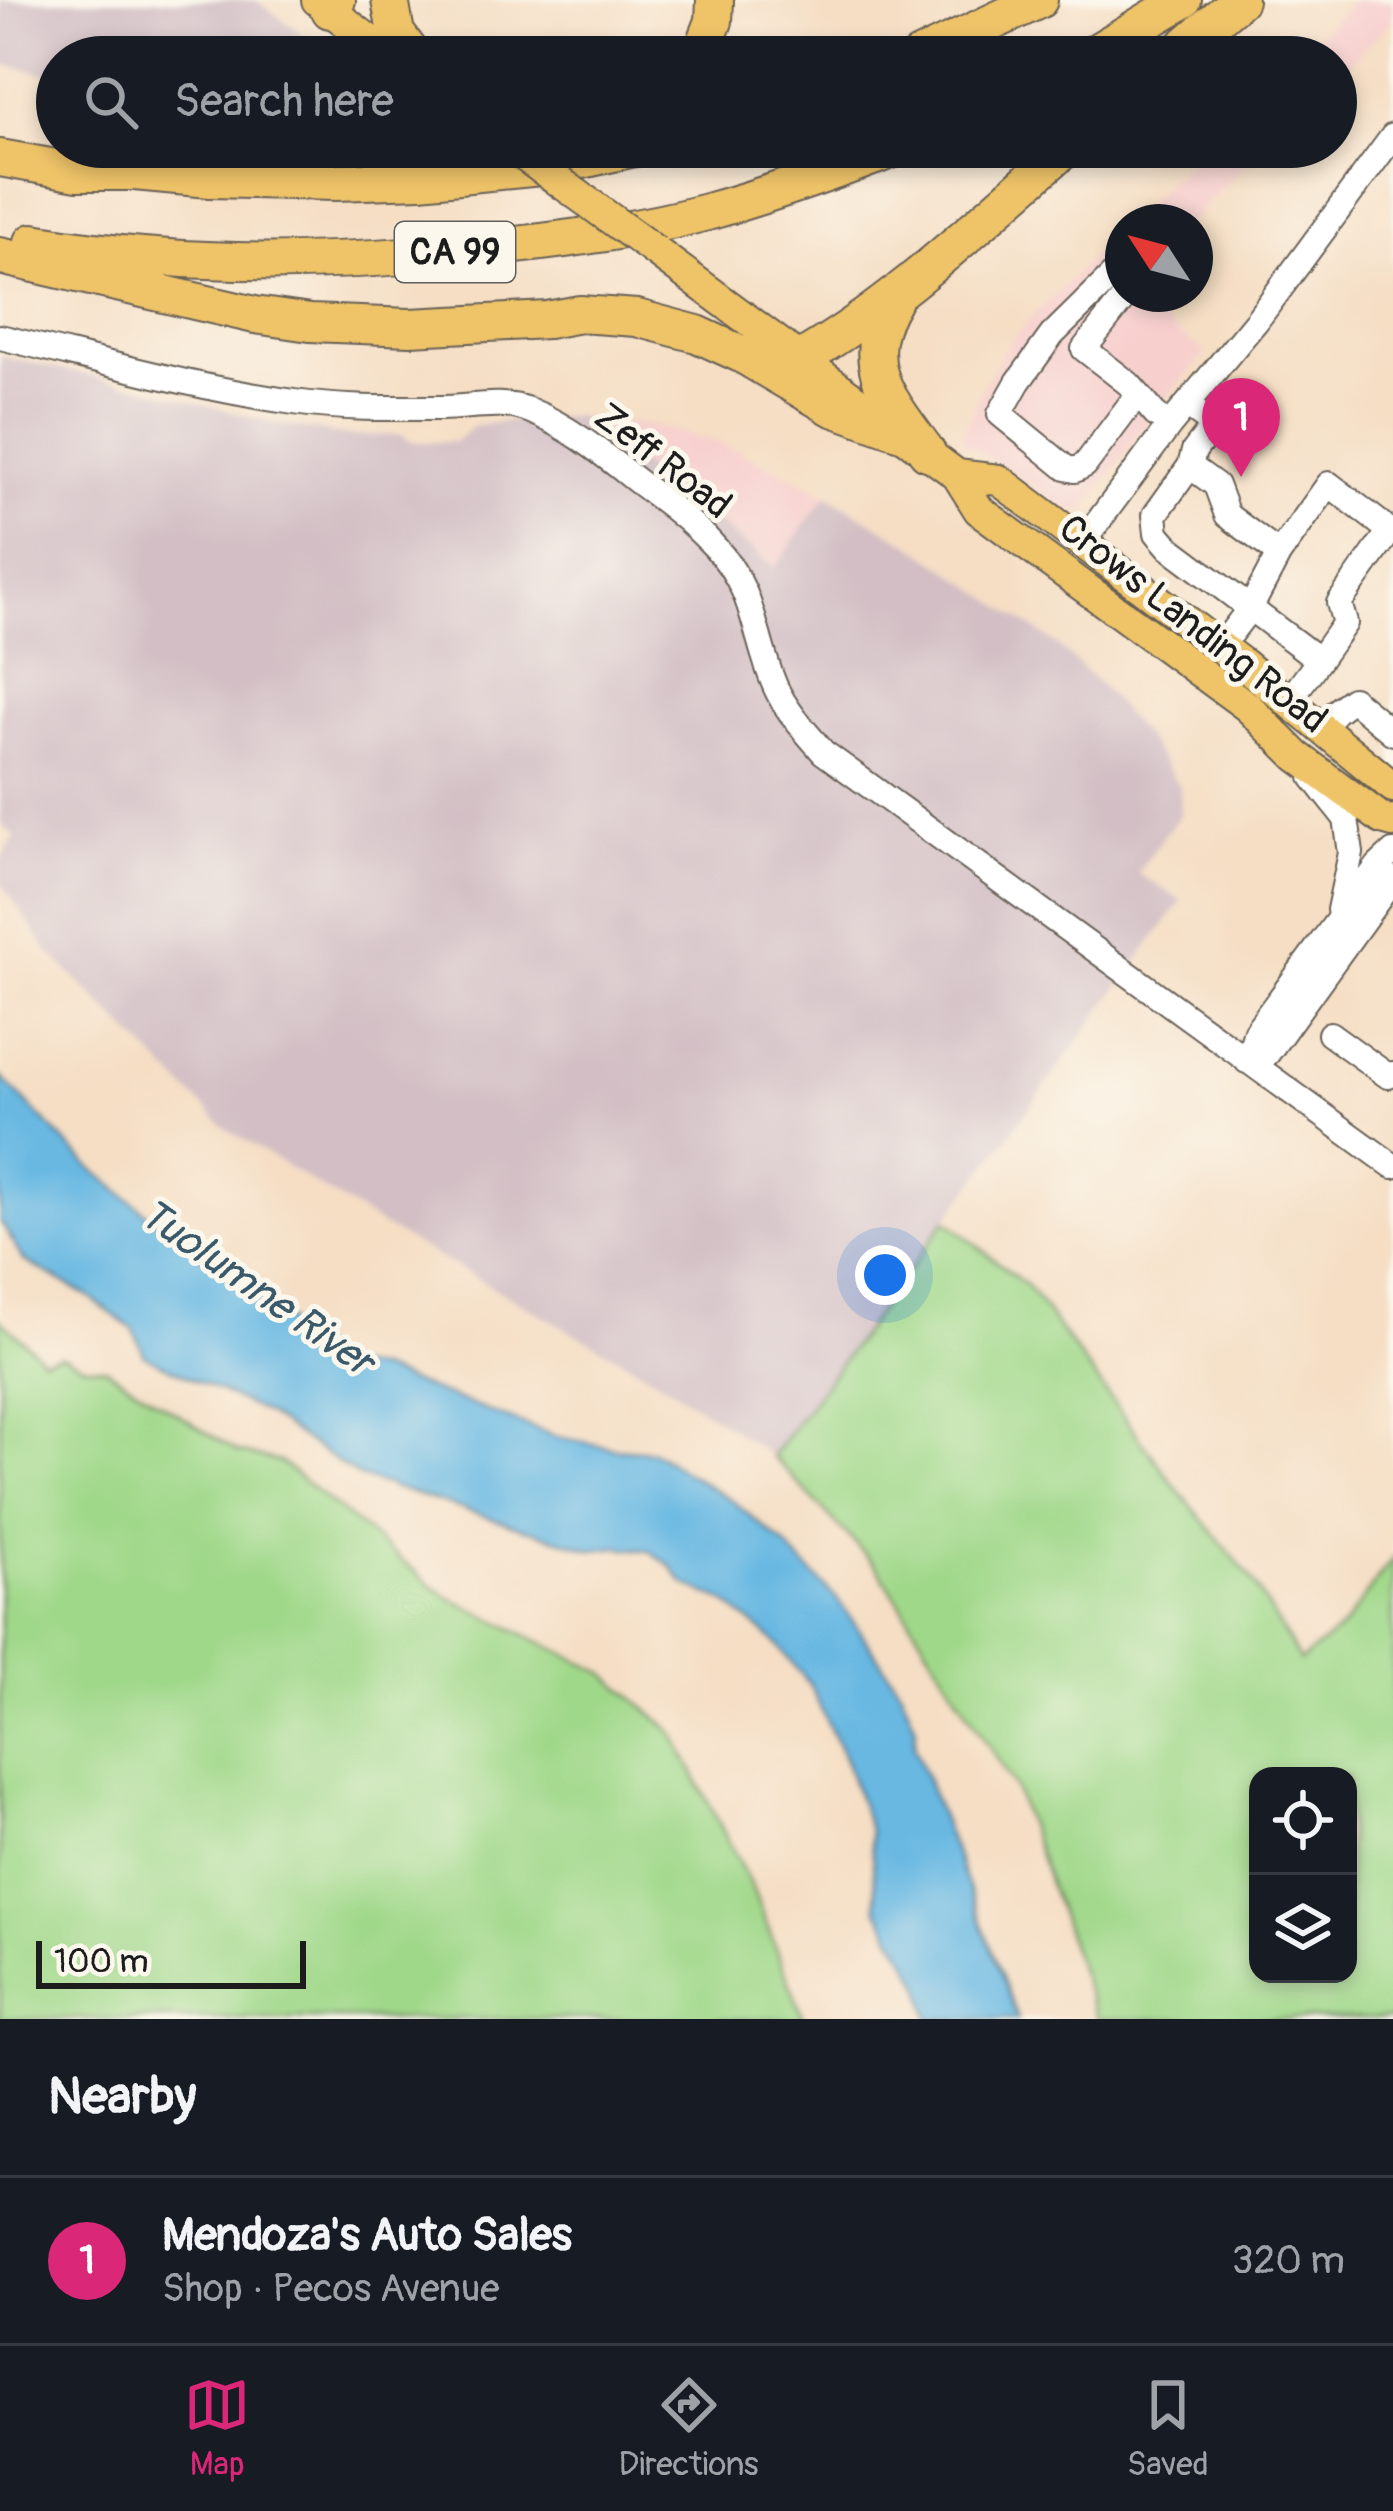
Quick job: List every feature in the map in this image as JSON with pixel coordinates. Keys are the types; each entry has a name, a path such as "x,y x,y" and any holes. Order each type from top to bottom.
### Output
{"highway":[{"path":"390,0 398,36"},
{"path":"708,36 715,0"},
{"path":"963,36 1039,0"},
{"path":"1123,36 1183,0"},
{"path":"1197,36 1239,0"},
{"name":"CA 99","path":"0,158 36,164"},
{"name":"CA 99","path":"56,168 336,182 531,168"},
{"path":"419,179 457,168"},
{"name":"CA 99","path":"0,236 204,262 294,263 462,251 616,231 705,212 836,168"},
{"path":"802,358 894,298 1043,168"},
{"path":"0,256 232,310 310,323 410,328 580,314 638,318 697,334 833,408 914,442"},
{"path":"894,298 882,319 875,355 886,394 914,442"}],"main road":[{"path":"328,3 366,36"},
{"name":"Crows Landing Road","path":"541,168 958,475 979,510 1248,707 1297,756 1382,819 1393,822"},
{"name":"Crows Landing Road","path":"958,475 999,480 1220,647 1393,787"}],"street":[{"path":"1083,542 1393,136"},
{"path":"1105,283 1052,335 1000,414 1066,468 1075,470 1084,466 1138,394"},
{"path":"1110,312 1084,349 1130,384 1170,425"},
{"name":"Zeff Road","path":"0,337 294,402 446,408 502,404 554,422 680,514 733,568 747,593 774,684 824,752 1393,1166"},
{"path":"1187,405 1214,425 1155,514 1157,532 1170,548 1319,660"},
{"path":"1190,466 1216,485 1227,515 1279,554"},
{"path":"1220,647 1329,484 1390,531 1339,603 1345,623 1288,702"},
{"path":"1321,728 1352,699 1393,733"},
{"path":"1297,756 1346,819 1351,853 1338,919"},
{"path":"1246,1061 1256,1031 1393,852"},
{"path":"1246,1061 1268,1054 1393,879"},
{"path":"1393,1061 1335,1028 1388,1076 1393,1074"}],"shaded area":[{"path":"0,0 255,0 306,36 36,36 36,72 0,64"},
{"path":"1354,0 1393,0 1393,20 1357,55 1357,36 1317,36"},
{"path":"1183,168 1243,168 1206,204 1146,204"},
{"path":"1105,245 1105,312 1149,312 1206,353 1161,404 1085,509 1069,511 961,439 1006,347"},
{"path":"0,356 277,424 349,436 403,435 410,442 455,442 473,426 577,416 775,567 827,495 922,551 1056,644 1103,688 1180,787 1181,813 1137,873 1182,901 772,1456 657,1379 379,1224 224,1127 48,951 0,881 0,861 15,837 0,823"},
{"path":"577,416 660,427 721,443 827,495 776,567"}],"green space":[{"path":"946,1220 1028,1287 1175,1486 1249,1576 1300,1661 1342,1628 1393,1558 1393,2019 1097,2019 1015,1788 878,1568 772,1456"},
{"path":"0,1319 43,1359 61,1355 105,1368 238,1452 280,1462 444,1595 606,1674 673,1732 752,1888 804,2019 0,2019"}],"water":[{"path":"0,1076 87,1164 339,1364 381,1371 557,1437 652,1451 734,1502 784,1544 838,1600 900,1689 916,1727 914,1746 1018,2019 930,2019 921,1984 877,1908 870,1832 846,1762 810,1685 772,1639 725,1602 683,1583 671,1566 650,1551 594,1550 359,1477 265,1413 145,1356 133,1329 86,1295 23,1260 0,1221"}],"place":[{"name":"Mendoza's Auto Sales","path":"1241,477"}],"water label":[{"name":"Tuolumne River","path":"256,1288"}]}
